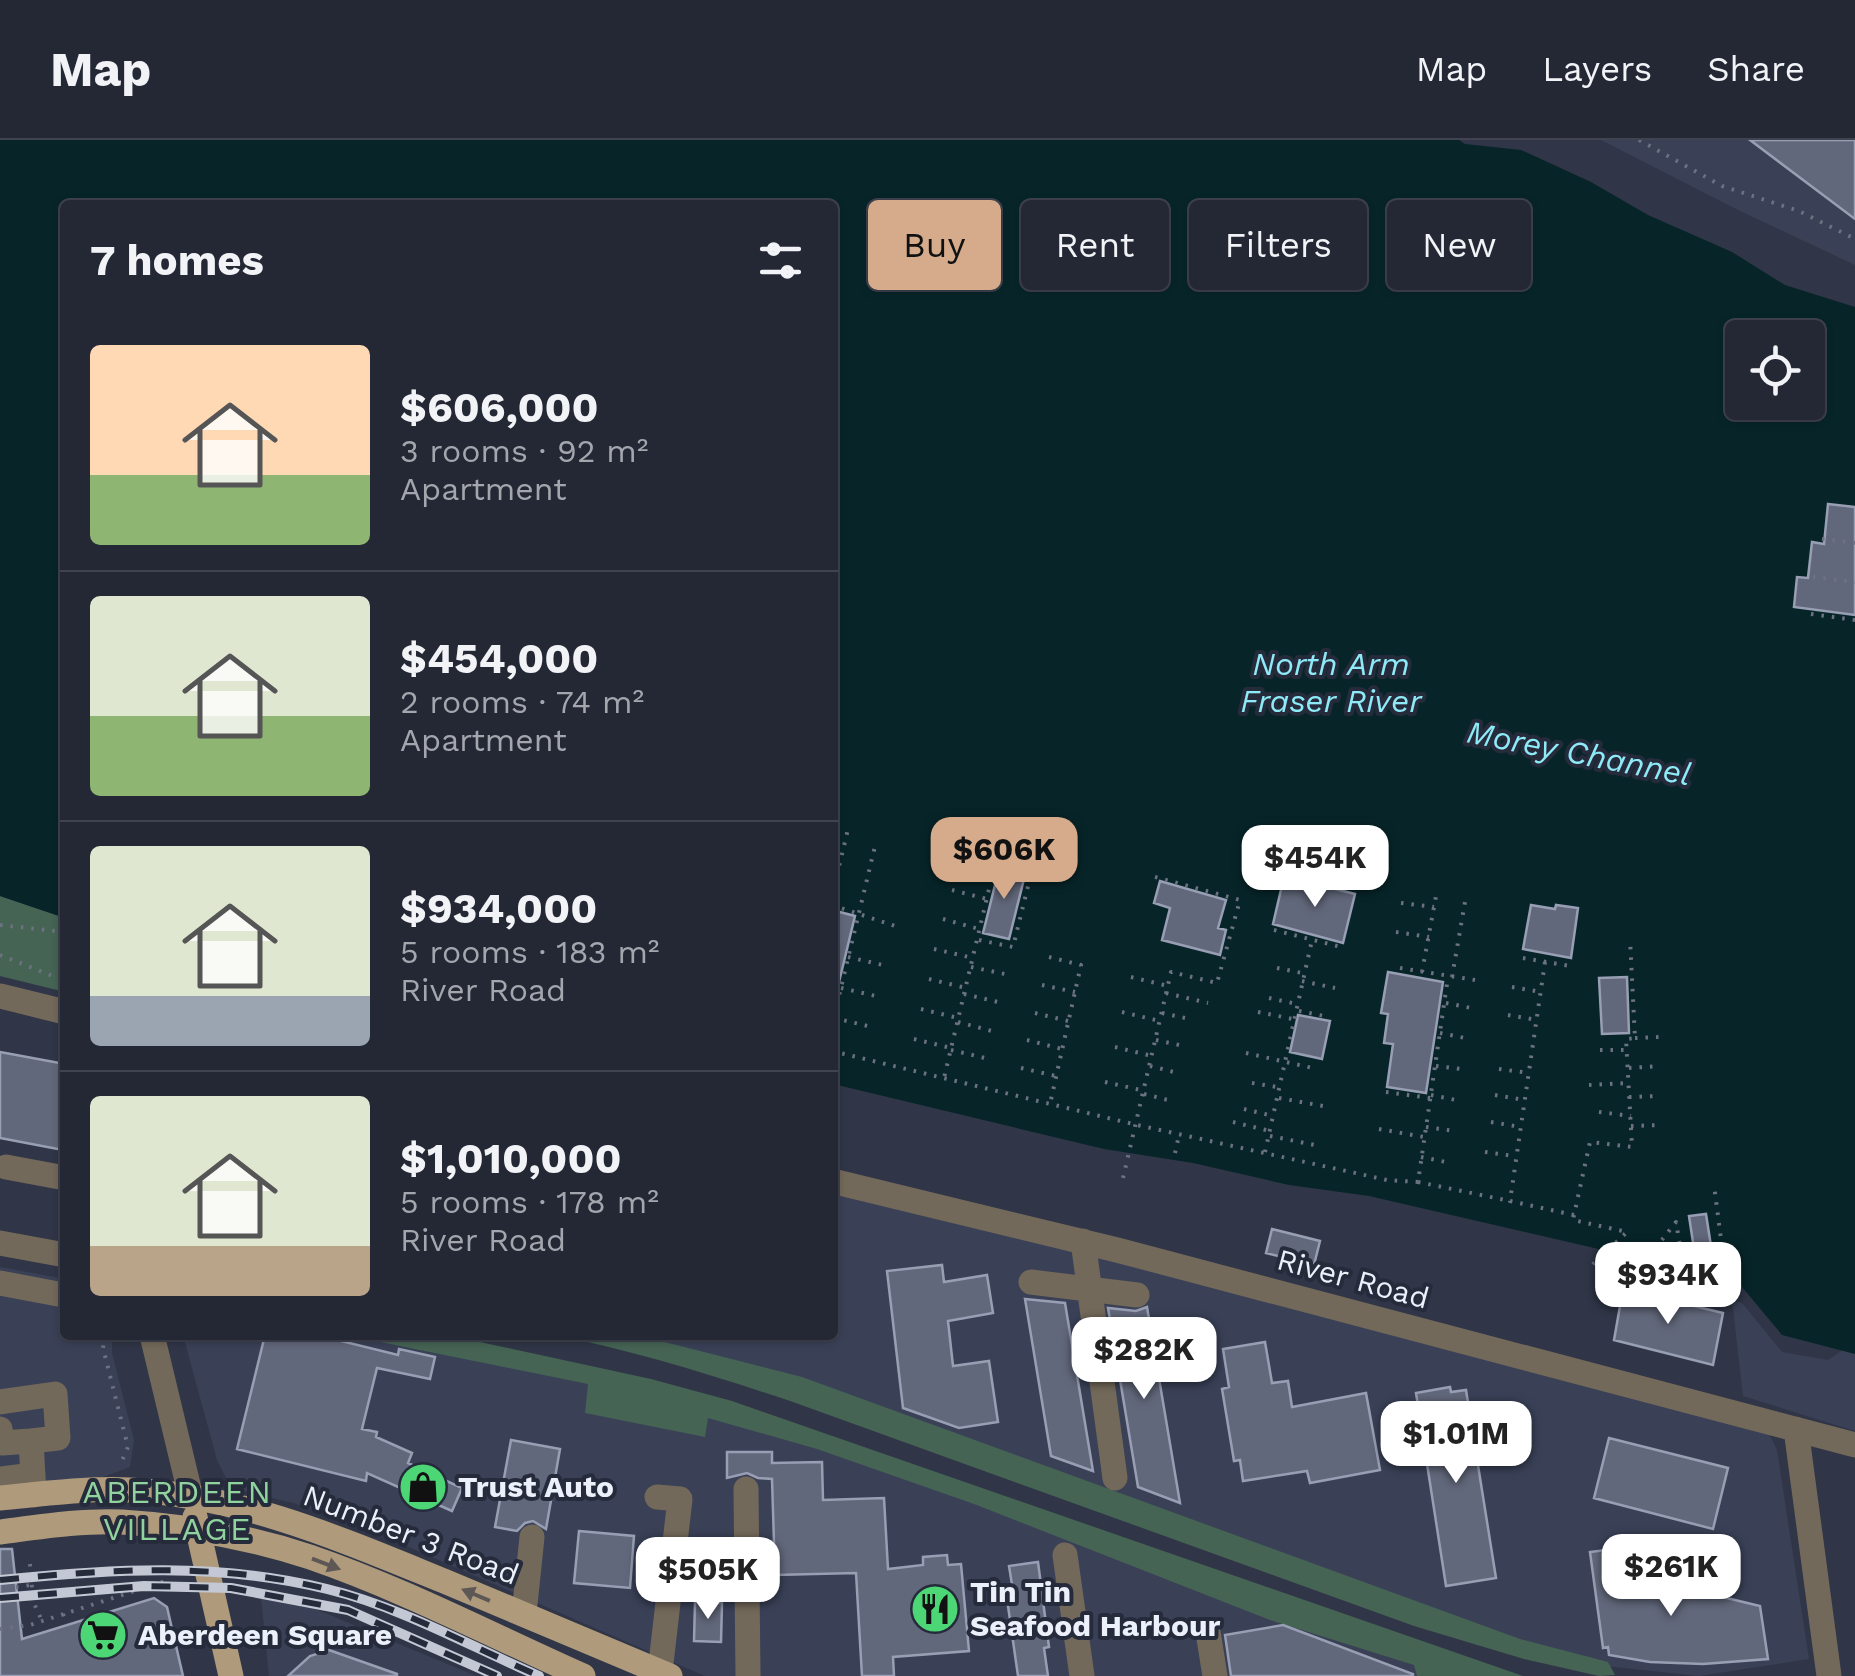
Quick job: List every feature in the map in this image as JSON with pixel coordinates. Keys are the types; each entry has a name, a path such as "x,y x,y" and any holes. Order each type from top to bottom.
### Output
{"main road":[{"name":"Number 3 Road","path":"0,1498 33,1485 132,1490 259,1512 327,1533 665,1674"},
{"path":"191,1498 231,1676"},
{"name":"Number 3 Road","path":"0,1532 118,1522 198,1530 308,1557 583,1676"}],"street":[{"path":"0,996 60,1011"},
{"path":"6,1167 60,1177"},
{"name":"River Road","path":"838,1182 1082,1242 1855,1445"},
{"path":"0,1242 60,1254"},
{"path":"1082,1242 1115,1478"},
{"path":"1031,1282 1137,1294"},
{"path":"0,1283 58,1294"},
{"path":"153,1340 191,1498"},
{"path":"0,1402 56,1394 58,1438 2,1443 0,1427"},
{"path":"1796,1429 1830,1676"},
{"path":"0,1479 33,1485 31,1440"},
{"path":"746,1488 748,1676"},
{"path":"657,1497 680,1499 665,1674"},
{"path":"524,1614 532,1537"},
{"path":"1065,1555 1082,1676"},
{"path":"1208,1632 1216,1676"}],"path":[{"path":"1639,140 1722,186 1799,210 1855,239"},
{"path":"1822,539 1855,543"},
{"path":"1813,577 1855,582"},
{"path":"1811,614 1855,620"},
{"path":"838,871 848,829"},
{"path":"838,997 876,842"},
{"path":"940,851 995,864 944,1078"},
{"path":"977,939 1013,948 1031,874"},
{"path":"1123,1178 1171,972 1217,983 1240,900 1148,875"},
{"path":"952,890 987,899"},
{"path":"1422,972 1436,896"},
{"path":"1418,1182 1434,1066 1465,902"},
{"path":"1402,903 1434,908"},
{"path":"838,907 895,926"},
{"path":"943,920 979,929"},
{"path":"0,925 60,931"},
{"path":"1274,930 1341,947"},
{"path":"1396,932 1429,937"},
{"path":"1630,939 1635,1038"},
{"path":"1265,1152 1312,940"},
{"path":"934,949 973,958"},
{"path":"0,955 60,979"},
{"path":"848,957 887,966"},
{"path":"1049,957 1081,964 1050,1104"},
{"path":"1523,958 1570,966"},
{"path":"1510,1201 1546,962"},
{"path":"971,967 1005,974"},
{"path":"1277,968 1304,974"},
{"path":"1400,968 1475,980"},
{"path":"1130,976 1208,1003"},
{"path":"929,980 998,1002"},
{"path":"1302,981 1335,988"},
{"path":"1042,984 1075,992"},
{"path":"841,988 880,997"},
{"path":"1512,988 1541,992"},
{"path":"1269,998 1329,1017"},
{"path":"1445,1003 1470,1008"},
{"path":"921,1010 992,1030"},
{"path":"1122,1012 1160,1021"},
{"path":"1258,1012 1294,1019"},
{"path":"1162,1013 1190,1019"},
{"path":"1036,1014 1068,1021"},
{"path":"1508,1015 1537,1020"},
{"path":"838,1023 872,1028"},
{"path":"1440,1033 1465,1038"},
{"path":"1590,1268 1627,1232 1573,1220 1590,1142 1632,1147 1626,1039 1660,1037"},
{"path":"914,1039 985,1058"},
{"path":"1028,1040 1062,1048"},
{"path":"1156,1040 1184,1046"},
{"path":"1115,1047 1152,1056"},
{"path":"1600,1050 1627,1050"},
{"path":"838,1052 1137,1125 1387,1180 1418,1182 1574,1215"},
{"path":"1246,1052 1318,1069"},
{"path":"1150,1066 1178,1073"},
{"path":"1434,1066 1461,1069"},
{"path":"1628,1068 1660,1066"},
{"path":"1022,1068 1056,1076"},
{"path":"1500,1069 1529,1073"},
{"path":"1105,1082 1172,1100"},
{"path":"1252,1083 1279,1088"},
{"path":"1589,1084 1629,1083"},
{"path":"1386,1092 1456,1100"},
{"path":"1495,1095 1525,1100"},
{"path":"1629,1097 1659,1096"},
{"path":"1277,1097 1324,1106"},
{"path":"1244,1109 1273,1116"},
{"path":"1598,1112 1630,1116"},
{"path":"1233,1122 1315,1145"},
{"path":"1491,1122 1520,1127"},
{"path":"1631,1126 1661,1125"},
{"path":"1426,1127 1455,1131"},
{"path":"1379,1129 1424,1136"},
{"path":"1175,1153 1179,1134"},
{"path":"1484,1152 1516,1156"},
{"path":"1421,1157 1446,1162"},
{"path":"1681,1252 1722,1247 1714,1185"},
{"path":"1617,1284 1654,1250 1676,1222 1690,1305"},
{"path":"104,1340 128,1448 119,1466"},
{"path":"30,1564 33,1601 42,1621"},
{"path":"0,1629 42,1621 166,1581"},
{"path":"16,1587 32,1585"},
{"path":"64,1614 67,1624"}],"shaded area":[{"path":"1601,140 1855,140 1855,265 1740,211"},
{"path":"0,896 60,916 60,991 0,976"},
{"path":"838,1193 1094,1256 1769,1434 1777,1450 1809,1659 1699,1676 1577,1663 629,1340 838,1340"},
{"path":"0,1267 60,1278 60,1340 112,1340 134,1440 130,1467 103,1477 0,1487"},
{"path":"1732,1300 1742,1303 1782,1352 1828,1360 1846,1348 1855,1350 1855,1431 1743,1396"},
{"path":"184,1340 453,1343 810,1441 1458,1676 705,1676 365,1528 240,1490 226,1478 217,1460"},
{"path":"371,1340 471,1340 732,1401 1523,1676 1417,1676 1414,1665 1270,1620 974,1504 817,1449 708,1418 705,1437 585,1413 588,1384"},
{"path":"576,1340 657,1340 802,1377 1520,1639 1608,1662 1615,1675 1599,1676 1524,1659 1414,1626 793,1402"},
{"path":"261,1597 306,1605 476,1676 269,1676"}],"water":[{"name":"North Arm Fraser River","path":"0,140 1459,140 1521,150 1591,182 1648,215 1732,252 1785,285 1855,307 1855,1354 1782,1335 1737,1281 1369,1196 1289,1185 1193,1163 1104,1149 838,1085 838,200 60,200 60,916 0,896"}],"building":[{"path":"1750,140 1855,140 1855,219"},
{"path":"1828,504 1855,507 1855,615 1794,607 1797,577 1808,578 1812,542 1824,544"},
{"path":"1000,865 1026,871 1009,939 983,933"},
{"path":"1160,881 1226,900 1218,928 1226,930 1220,955 1162,940 1170,908 1154,903"},
{"path":"1283,881 1307,886 1308,882 1355,894 1343,943 1273,924"},
{"path":"1531,905 1578,908 1571,958 1523,949"},
{"path":"838,912 855,916 838,982"},
{"path":"1388,972 1443,982 1426,1093 1387,1087 1393,1044 1384,1043 1388,1014 1381,1013"},
{"path":"1627,977 1629,1033 1602,1034 1599,978"},
{"path":"1298,1015 1330,1021 1322,1059 1290,1052"},
{"path":"0,1052 60,1063 60,1149 0,1138"},
{"path":"1706,1214 1711,1246 1694,1249 1689,1216"},
{"path":"1272,1229 1320,1241 1314,1265 1266,1253"},
{"path":"942,1265 944,1282 987,1275 993,1313 948,1321 953,1366 989,1361 998,1422 959,1428 903,1408 887,1271"},
{"path":"1623,1289 1723,1313 1713,1365 1614,1340"},
{"path":"1025,1299 1065,1303 1093,1471 1051,1456"},
{"path":"1147,1307 1180,1503 1138,1487 1108,1308 1136,1311"},
{"path":"264,1340 337,1340 398,1355 399,1349 435,1357 430,1379 377,1368 362,1429 377,1432 376,1437 412,1453 408,1463 462,1488 452,1511 367,1473 366,1481 237,1449"},
{"path":"1265,1342 1272,1383 1288,1381 1292,1407 1366,1393 1380,1470 1310,1483 1307,1471 1243,1481 1240,1460 1234,1461 1222,1389 1229,1387 1223,1349"},
{"path":"1450,1387 1451,1392 1466,1390 1496,1578 1446,1586 1416,1393"},
{"path":"1609,1438 1728,1468 1713,1529 1594,1498"},
{"path":"511,1440 560,1449 546,1529 533,1521 517,1531 495,1527"},
{"path":"727,1452 772,1452 772,1463 822,1462 823,1500 884,1498 888,1569 923,1565 923,1557 947,1555 948,1565 961,1564 969,1651 893,1657 894,1676 862,1676 856,1573 775,1575 772,1479 747,1473 727,1478"},
{"path":"579,1531 634,1536 630,1588 574,1583"},
{"path":"1622,1548 1627,1574 1760,1606 1768,1659 1703,1664 1650,1662 1609,1655 1608,1647 1603,1648 1590,1552"},
{"name":"Aberdeen Square","path":"0,1549 12,1549 22,1639 154,1598 167,1607 183,1676 0,1676"},
{"path":"1038,1562 1049,1647 1044,1648 1048,1676 1018,1676 1006,1592 1013,1591 1009,1566"},
{"path":"695,1602 722,1603 721,1642 694,1641"},
{"path":"1283,1625 1413,1676 1231,1676 1225,1635"},
{"path":"329,1650 397,1676 288,1676 310,1656"}],"railway":[{"path":"0,1580 164,1570 286,1580 382,1606 539,1676"},
{"path":"0,1598 144,1586 231,1588 348,1610 497,1676"}],"place":[{"name":"Trust Auto","path":"423,1487"},
{"name":"Tin Tin Seafood Harbour","path":"935,1609"},
{"name":"Aberdeen Square","path":"103,1635"}],"district":[{"name":"ABERDEEN VILLAGE","path":"178,1510"}],"water label":[{"name":"Morey Channel","path":"1579,753"}]}
